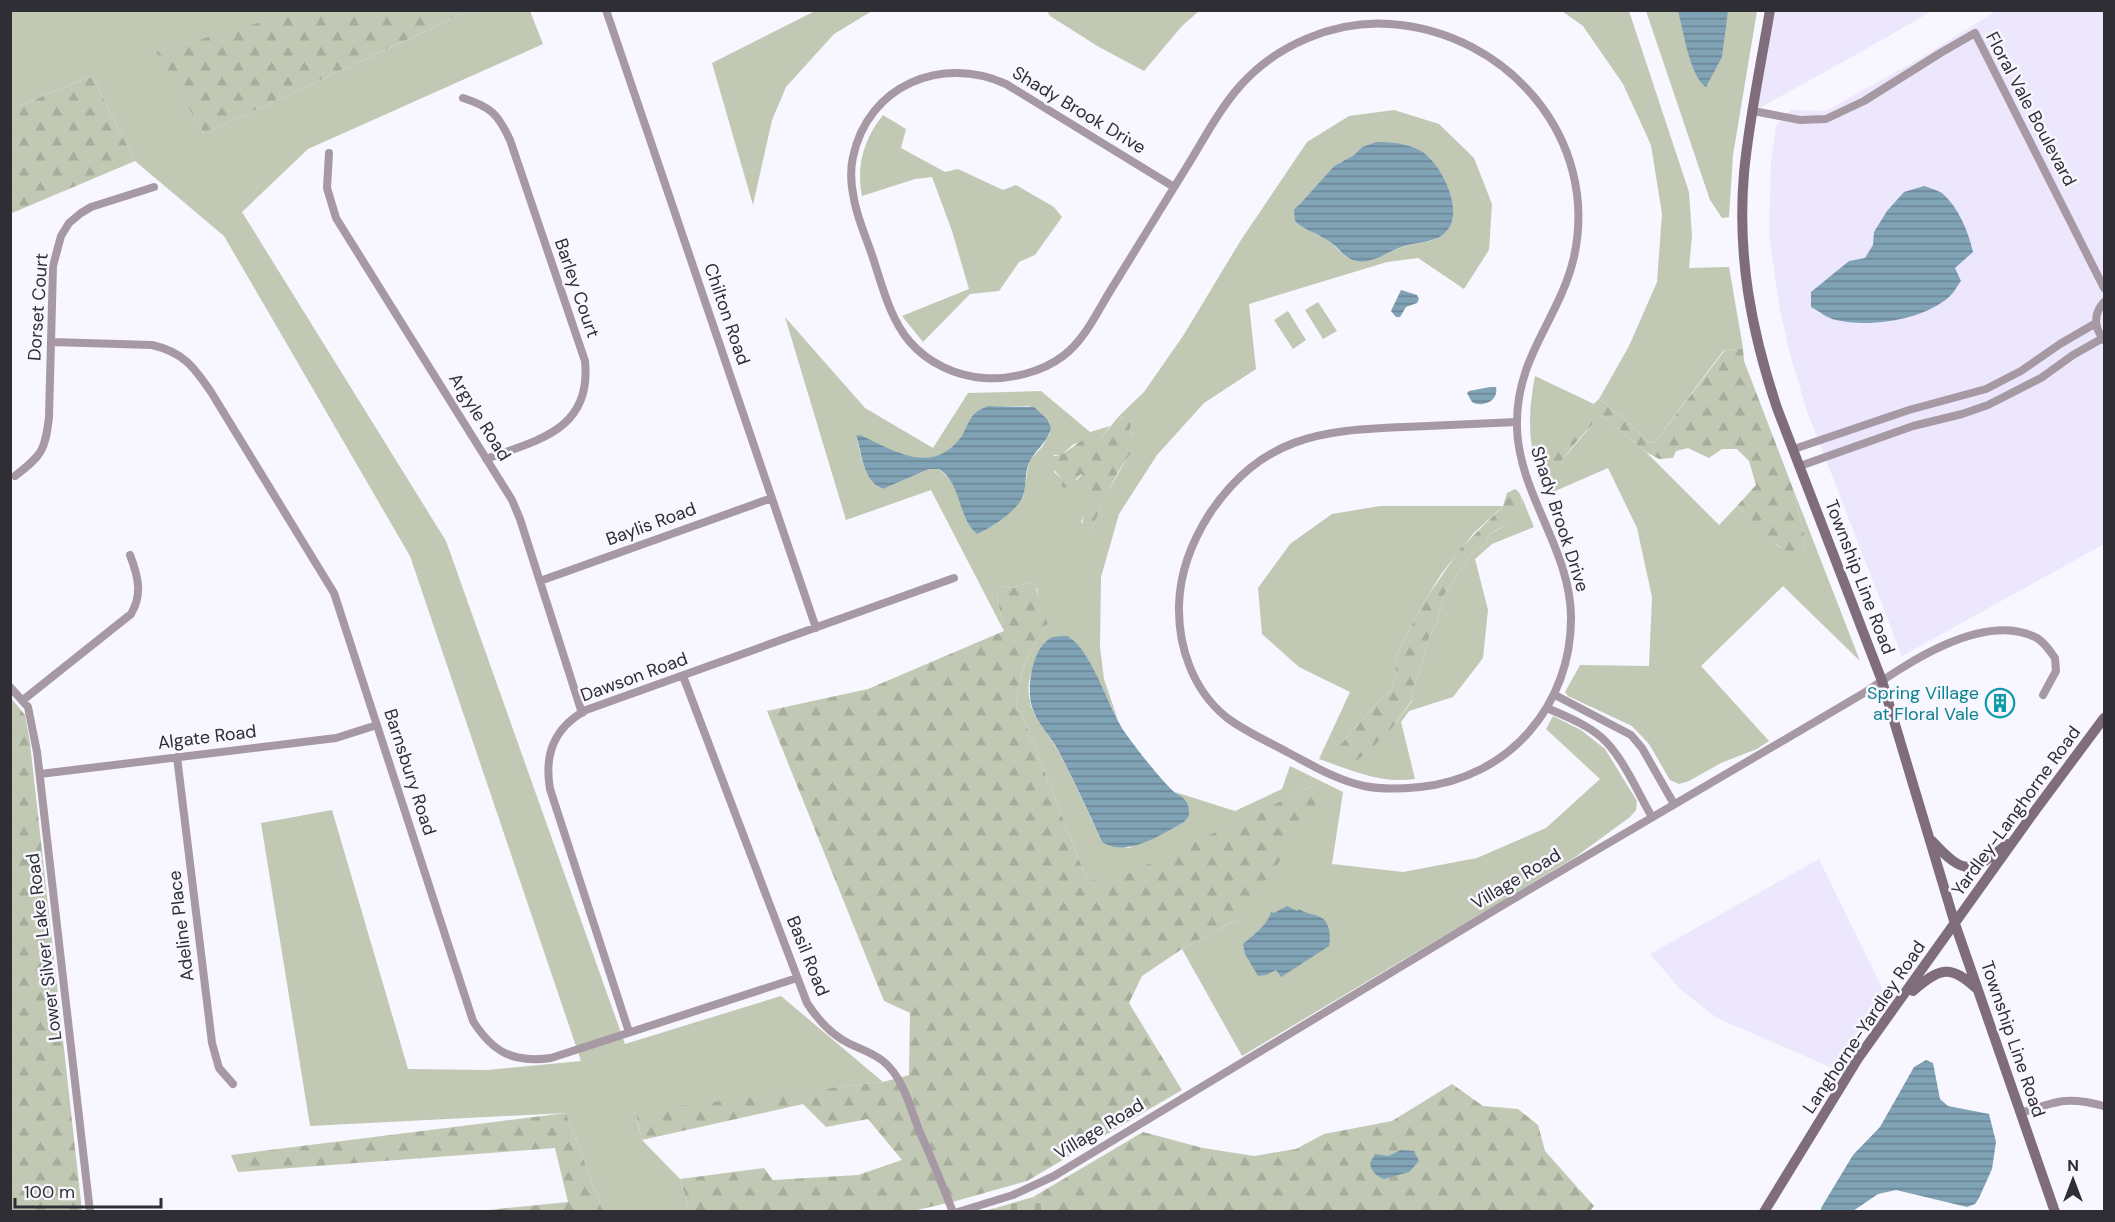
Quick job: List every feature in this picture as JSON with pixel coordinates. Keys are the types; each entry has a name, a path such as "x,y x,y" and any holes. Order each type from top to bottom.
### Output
{"street":[{"name":"Chilton Road","path":"606,10 816,628"},
{"name":"Township Line Road","path":"1770,10 1744,172 1742,215 1750,313 1763,366 1882,681 1955,924 2055,1212"},
{"name":"Shady Brook Drive","path":"1174,187 1006,84 974,73 952,72 931,74 911,81 893,93 873,112 860,135 853,158 851,180 854,205 894,316 907,339 927,358 951,371 979,378 1009,378 1031,372 1068,353 1082,336 1226,103 1244,81 1263,64 1289,46 1321,33 1349,26 1377,23 1412,26 1445,35 1477,48 1500,63 1525,85 1555,126 1570,164 1578,206 1577,239 1570,270 1566,284 1531,353 1522,378 1517,422 1517,439 1522,465 1559,557 1570,600 1571,627 1568,658 1555,695 1547,708 1512,749 1487,767 1465,778 1434,786 1394,790 1360,786 1336,778 1235,724 1214,707 1197,682 1184,654 1178,624 1179,588 1190,549 1207,518 1228,489 1257,463 1290,443 1324,432 1354,428 1517,422"},
{"name":"Floral Vale Boulevard","path":"1754,111 1800,120 1826,119 1864,101 1975,33 2104,288"},
{"name":"Barley Court","path":"463,98 491,109 503,124 585,361 586,375 585,392 567,423 543,438 486,459"},
{"name":"Argyle Road","path":"329,153 327,188 336,218 512,500 582,713"},
{"name":"Dorset Court","path":"15,476 39,456 46,439 54,258 64,230 81,213 91,207 154,187"},
{"path":"1800,466 1913,426 1974,411 2041,378 2073,355 2104,339 2096,323 2098,309 2104,302"},
{"path":"1794,449 1909,411 1986,389 2021,371 2096,323"},
{"name":"Barnsbury Road","path":"51,342 152,345 176,353 189,363 211,392 330,585 473,1022 490,1043 514,1057 534,1060 551,1058 797,978"},
{"name":"Baylis Road","path":"540,581 772,498"},
{"path":"23,700 131,614 137,603 139,586 138,576 130,555"},
{"name":"Dawson Road","path":"629,1032 550,789 547,774 548,759 557,737 571,720 582,713 954,578"},
{"name":"Village Road","path":"958,1212 1013,1195 1054,1176 1652,817 1864,693 1900,669 1957,640 1997,629 2014,631 2037,639 2055,658 2055,671 2043,695"},
{"name":"Basil Road","path":"683,676 807,1003 827,1028 848,1043 883,1061 894,1073 953,1212"},
{"name":"Lower Silver Lake Road","path":"10,687 23,700 31,714 40,774 90,1212"},
{"path":"1555,695 1631,735 1642,748 1674,804"},
{"path":"1547,708 1584,726 1605,741 1616,755 1652,817"},
{"name":"Yardley-Langhorne Road","path":"1955,924 2104,718"},
{"name":"Algate Road","path":"40,774 336,738 377,725"},
{"name":"Adeline Place","path":"177,757 212,1043 219,1068 233,1084"},
{"path":"1930,839 1951,861 1960,866 1971,867 1979,866 2019,834"},
{"name":"Langhorne-Yardley Road","path":"1764,1212 1859,1058 1955,924"},
{"path":"1899,1003 1929,978 1946,973 1962,975 1980,992"},
{"path":"2021,1113 2064,1100 2084,1101 2104,1106"}],"shaded area":[{"path":"1770,11 1932,11 1754,111"},
{"path":"1996,11 2104,11 2104,544 1902,656 1807,411 1790,354 1780,310 1769,234 1771,162 1776,126 1791,110 1826,111 1924,56"},
{"path":"1819,859 1888,1000 1839,1071 1717,1018 1681,990 1650,954"}],"green space":[{"path":"303,10 469,11 204,134 156,52"},
{"path":"11,11 303,11 157,52 204,134 469,11 530,11 543,44 308,149 242,212 446,541 625,1044 781,996 883,1082 635,1112 642,1140 680,1179 690,1211 603,1211 566,1113 310,1126 261,823 332,810 408,1069 488,1070 581,1061 410,556 224,236 135,161 92,76 11,109"},
{"path":"815,11 872,11 834,34 786,87 772,120 753,205 712,63"},
{"path":"1047,11 1199,11 1182,26 1144,71 1099,47 1050,16"},
{"path":"1562,11 1629,11 1689,192 1692,236 1689,268 1729,267 1743,348 1723,351 1655,442 1650,443 1599,399 1629,346 1657,282 1662,214 1651,145 1623,84 1583,26"},
{"path":"1646,11 1757,11 1733,155 1729,217 1722,218 1710,200"},
{"path":"92,76 135,161 12,213 11,221 11,109"},
{"path":"1394,110 1439,124 1474,158 1492,204 1489,250 1464,289 1418,258 1387,262 1249,304 1256,369 1204,403 1157,455 1119,514 1101,577 1100,647 1104,679 1118,720 1086,656 1071,638 1045,643 1029,682 1030,704 1075,783 1102,842 1129,848 1184,822 1189,816 1180,796 1175,792 1235,811 1282,789 1290,766 1343,792 1332,864 1403,872 1477,858 1546,828 1600,779 1546,729 1553,716 1581,730 1605,749 1637,801 1636,810 1630,817 1574,858 1242,1056 1182,949 1236,920 1315,785 1106,885 1086,877 1021,712 1016,707 1026,663 1048,624 1040,606 1037,589 1030,582 1012,588 1000,586 997,597 1004,631 931,490 846,520 785,317 865,408 933,448 968,393 1041,391 1090,432 1110,426 1101,438 1074,444 1061,455 1054,455 1054,472 1061,478 1077,480 1082,474 1086,479 1089,497 1081,522 1090,533 1106,495 1131,451 1134,435 1129,432 1132,423 1119,416 1144,392 1183,336 1241,240 1307,142 1349,116","holes":["1376,142 1395,143 1413,147 1422,152 1445,182 1453,206 1453,218 1446,233 1436,239 1408,245 1369,260 1356,261 1344,255 1327,239 1313,232 1294,209 1334,166 1354,155 1362,147","988,406 1029,406 1050,433 1042,447 1029,461 1023,498 951,480 939,469 929,469 883,489 876,485 867,474 856,437 912,457 938,456 950,449 961,437 975,413"]},
{"path":"883,115 906,129 901,148 945,172 958,169 1003,190 1016,185 1054,207 1062,217 1035,255 1019,262 999,291 970,294 923,342 902,316 969,289 952,231 932,177 915,179 862,196 860,174 863,153 871,133"},
{"path":"1318,302 1337,331 1323,339 1305,310"},
{"path":"1288,311 1306,340 1293,349 1274,320"},
{"path":"1743,348 1744,361 1792,486 1805,537 1804,552 1801,554 1795,555 1781,548 1737,506 1756,485 1749,461 1737,449 1722,449 1709,458 1688,448 1676,451 1673,458 1659,459 1646,452 1603,416 1588,429 1559,463 1541,476 1537,472 1539,463 1553,444 1599,399 1650,443 1655,442 1724,351"},
{"path":"1535,376 1594,404 1545,452 1537,467 1530,422"},
{"path":"1119,416 1124,419 1129,418 1132,423 1129,432 1141,440 1118,473 1090,533 1083,530 1089,494 1086,481 1081,474 1071,485 1064,488 1060,484 1061,478 1049,464 1049,458 1062,454 1084,439 1101,438"},
{"path":"1603,416 1646,452 1719,525 1737,506 1779,547 1804,552 1805,537 1792,486 1860,661 1783,586 1701,666 1769,741 1757,749 1721,763 1679,784 1670,780 1649,744 1632,726 1568,696 1565,692 1580,665 1649,666 1652,597 1637,528 1608,468 1546,495 1541,476 1563,459 1596,420"},
{"path":"1515,489 1522,500 1520,522 1507,524 1488,535 1486,543 1469,557 1444,595 1437,623 1429,637 1422,665 1411,693 1412,700 1393,727 1369,751 1353,763 1339,766 1335,753 1381,698 1392,689 1396,655 1425,600 1461,548 1503,506 1507,493"},
{"path":"1520,493 1534,527 1492,544 1475,559 1488,610 1483,658 1453,697 1409,711 1401,722 1415,779 1378,778 1319,759 1350,692 1299,667 1262,634 1258,588 1290,544 1332,514 1380,506 1503,506 1473,534 1442,573 1396,655 1392,689 1381,698 1342,743 1376,742 1393,727 1412,701 1411,693 1422,665 1429,637 1437,623 1444,595 1469,557 1486,543 1488,535 1508,523 1518,513 1522,500"},
{"path":"1030,582 1034,583 1048,624 1026,663 1016,707 1021,712 1086,877 1106,884 1315,785 1315,814 1236,920 1182,949 1142,976 1129,1003 1182,1090 1027,1181 956,1201 913,1211 690,1211 680,1179 764,1168 773,1180 858,1175 902,1160 868,1119 826,1127 803,1104 642,1140 635,1111 883,1082 909,1075 910,1013 884,1001 767,711 868,689 1004,631 997,597 998,588 1000,586 1012,588"},
{"path":"11,698 25,715 30,743 82,1211 11,1211"},
{"path":"1452,1084 1483,1106 1518,1109 1538,1125 1545,1151 1594,1206 1589,1212 1050,1212 1033,1197 1143,1132 1203,1148 1254,1156 1296,1149 1324,1134 1392,1121"},
{"path":"566,1113 603,1211 478,1211 568,1202 555,1148 238,1172 231,1155"},
{"path":"1033,1197 1050,1211 985,1211"}],"water":[{"path":"1678,11 1728,11 1722,57 1706,87 1700,82 1691,63"},
{"path":"1376,142 1416,148 1428,157 1442,175 1447,186 1451,197 1453,219 1448,230 1437,238 1404,246 1362,262 1346,257 1329,241 1299,225 1295,221 1294,209 1334,166 1354,155 1362,147"},
{"path":"1924,186 1942,193 1948,199 1958,213 1973,252 1955,268 1961,281 1951,295 1925,311 1880,322 1836,320 1811,307 1811,292 1849,261 1865,258 1873,245 1874,232 1887,211 1904,192"},
{"path":"1401,290 1417,295 1419,299 1417,303 1406,307 1400,317 1396,317 1391,311"},
{"path":"1496,387 1495,396 1485,404 1472,402 1467,393 1469,391"},
{"path":"988,406 1034,407 1047,419 1051,428 1045,441 1029,463 1020,502 1010,513 989,528 977,534 971,527 952,483 939,469 929,469 883,489 871,480 864,466 856,436 860,435 900,453 926,458 950,449 961,437 975,413"},
{"path":"1067,636 1076,642 1092,666 1126,734 1160,778 1188,805 1189,816 1184,822 1143,843 1122,847 1102,842 1058,750 1034,713 1030,699 1030,679 1036,658 1040,649 1053,637"},
{"path":"1287,906 1325,920 1329,931 1329,946 1281,977 1276,970 1258,976 1245,954 1243,944 1263,926 1271,912 1274,913"},
{"path":"1926,1060 1933,1063 1940,1099 1948,1106 1989,1114 1996,1142 1992,1169 1975,1204 1967,1207 1896,1190 1878,1194 1853,1211 1821,1211 1853,1155 1880,1127 1914,1067"},
{"path":"1401,1150 1414,1151 1419,1161 1409,1172 1384,1179 1374,1173 1370,1163 1375,1154 1388,1156"}],"place":[{"name":"Spring Village at Floral Vale","path":"2000,703"}]}
